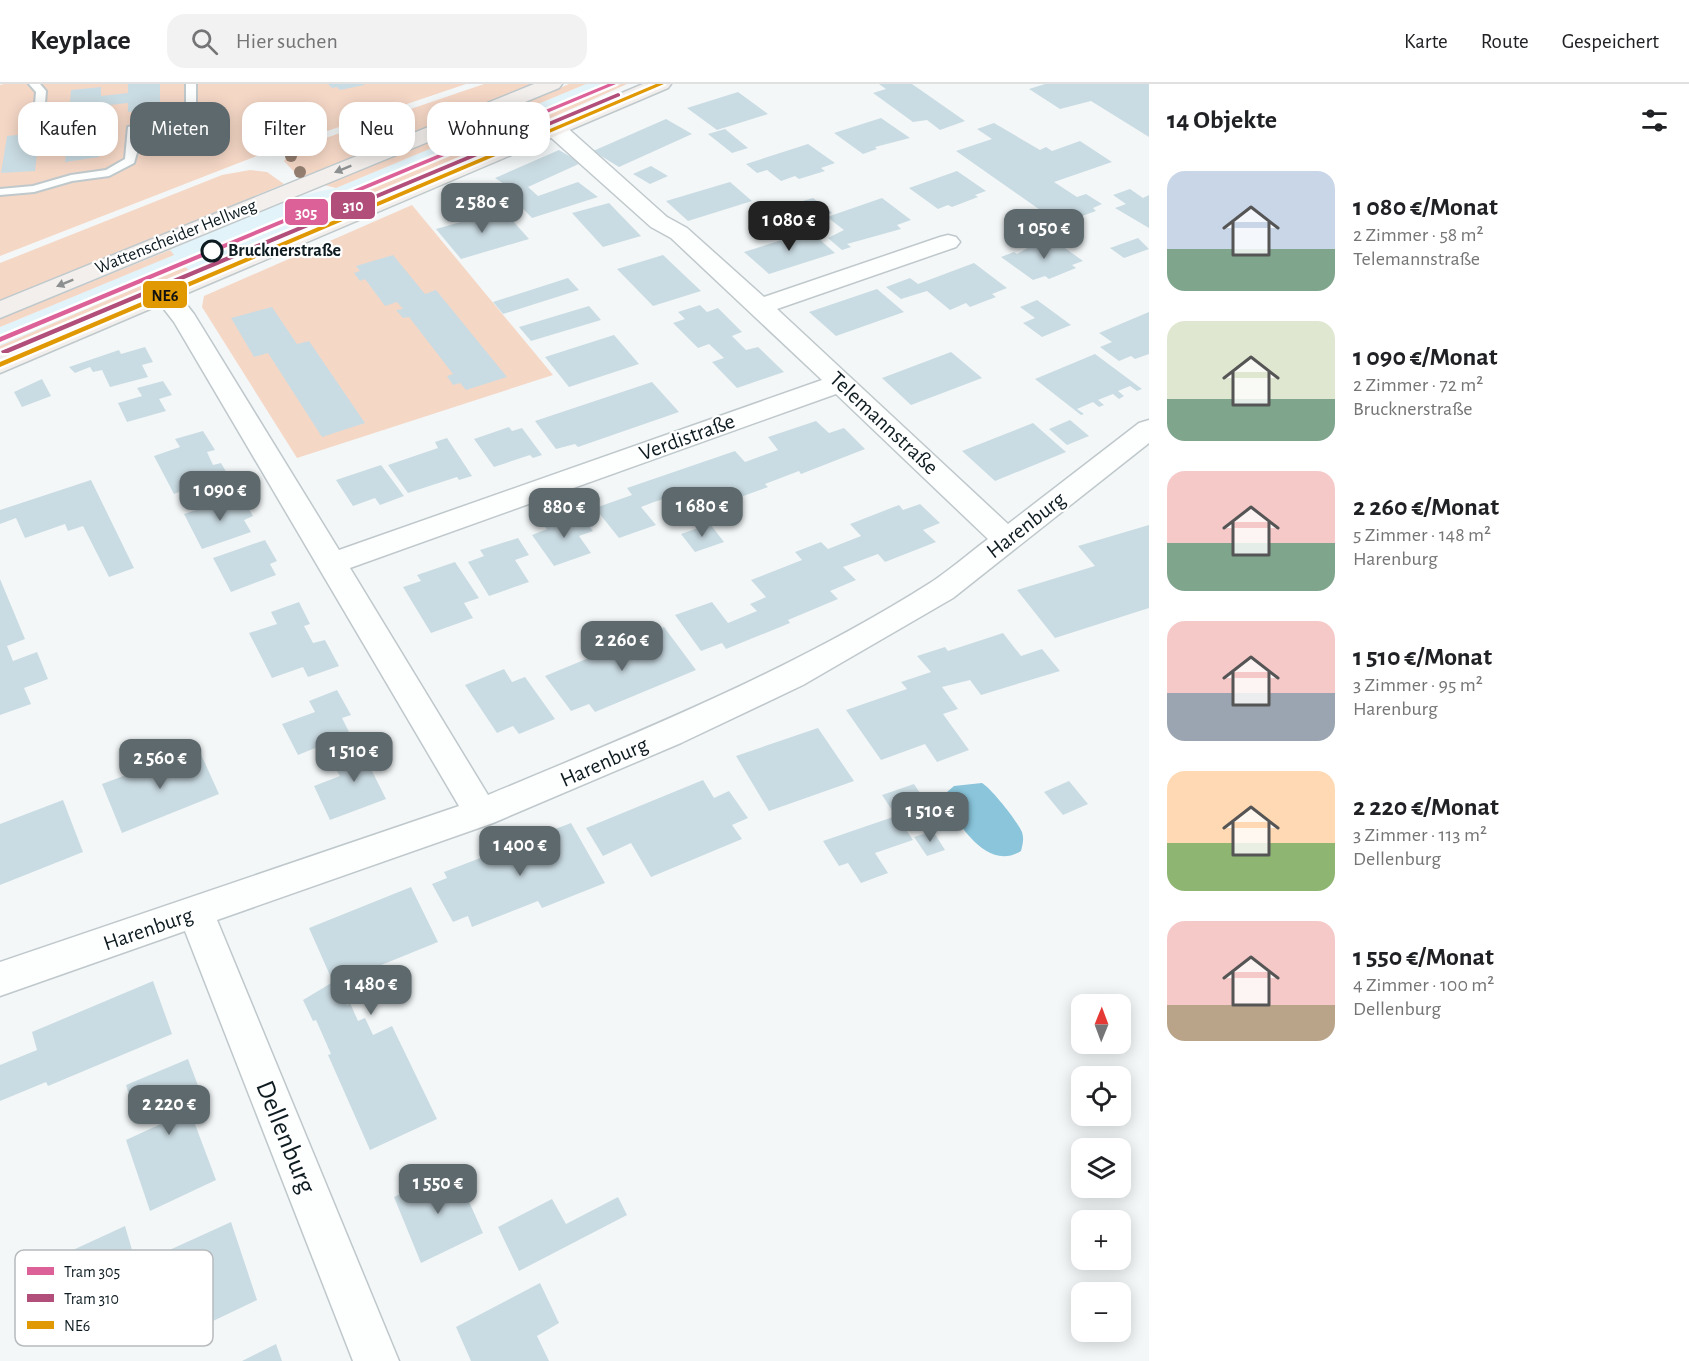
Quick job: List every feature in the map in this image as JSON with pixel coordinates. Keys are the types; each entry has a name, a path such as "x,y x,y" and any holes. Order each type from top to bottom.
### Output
{"main road":[{"name":"Wattenscheider Hellweg","path":"0,310 552,84"},
{"path":"0,365 661,84"}],"street":[{"name":"Telemannstraße","path":"555,129 659,222 679,233 1007,540"},
{"path":"760,307 948,242"},
{"path":"165,296 185,319 482,813"},
{"name":"Verdistraße","path":"331,564 841,383"},
{"name":"Harenburg","path":"0,979 482,813 669,734 792,676 942,590 1149,429"},
{"name":"Dellenburg","path":"196,913 376,1361"}],"lane":[{"path":"34,84 41,91 40,102"},
{"path":"0,192 34,189 71,178 109,173 130,161 134,142 132,129 182,120 191,111 191,84"}],"shaded area":[{"path":"466,84 413,102 339,102 339,127 327,131 327,102 242,102 242,156 256,156 0,256 0,85"},
{"path":"484,84 532,84 488,102 431,102"},
{"path":"569,84 586,84 543,102 525,102"},
{"path":"586,84 621,84 550,114 550,102 543,102"},
{"path":"621,84 627,84 550,119 550,114"},
{"path":"427,103 427,127 415,131 415,108"},
{"path":"339,133 339,156 354,156 300,178 284,161 288,156 327,156 327,138"},
{"path":"427,143 427,150 415,155 415,147"},
{"path":"427,150 427,156 449,156 366,191 340,209 192,273 185,267 0,346 0,327 173,255 170,250 299,196 336,188"},
{"path":"394,156 413,156 336,188 324,185"},
{"path":"449,156 466,156 375,197 366,191"},
{"path":"250,170 267,172 284,184 0,300 0,263 222,175"},
{"path":"412,205 553,375 297,458 202,307 204,296"},
{"path":"170,250 174,255 0,327 0,319"},
{"path":"185,267 192,273 0,354 0,346"}],"water":[{"path":"982,783 998,798 1022,832 1021,851 1009,856 987,851 977,844 959,824 945,803 947,792 954,786"}],"building":[{"path":"128,84 160,84 160,102 130,102 130,112 128,112 128,103 70,102 71,90 101,87 101,96 128,93"},
{"path":"328,84 364,84 364,85 340,90"},
{"path":"879,84 912,84 965,121 940,130 927,120 913,122 873,93 886,89"},
{"path":"1045,84 1149,84 1149,137 1091,101 1060,109 1029,89"},
{"path":"738,92 768,114 717,130 687,108"},
{"path":"881,118 910,138 875,147 877,149 863,154 834,133"},
{"path":"666,119 692,134 619,167 593,151"},
{"path":"994,123 1040,150 1046,147 1052,151 1080,141 1112,162 1054,182 1077,197 1086,194 1102,204 1093,208 1096,211 1060,224 956,151 992,139 977,129"},
{"path":"725,129 748,148 732,153 708,134"},
{"path":"18,135 18,156 37,156 35,171 1,173 7,136"},
{"path":"808,144 835,163 821,168 825,171 799,179 795,176 781,181 767,170 757,173 746,164"},
{"path":"559,150 581,163 528,187 538,196 578,182 598,197 532,218 509,194 515,191 495,178 550,156"},
{"path":"66,156 99,156 99,157 65,162"},
{"path":"651,166 668,176 650,184 633,174"},
{"path":"957,171 986,191 975,195 978,197 952,207 948,205 938,209 909,188"},
{"path":"730,182 752,201 688,221 666,201"},
{"path":"1130,189 1143,198 1149,195 1149,228 1115,208 1126,204 1113,195"},
{"path":"813,198 832,213 816,219 796,203"},
{"path":"882,198 911,220 897,225 901,229 847,244 851,247 842,250 828,238 844,230 827,217"},
{"path":"609,203 641,236 603,247 572,213"},
{"path":"503,210 529,239 461,259 436,229"},
{"path":"810,231 835,253 769,274 744,252"},
{"path":"1051,238 1083,261 1072,265 1076,268 1049,279 1045,276 1033,280 1001,257 1014,252 1017,254 1031,246 1034,248 1041,245 1038,243"},
{"path":"1138,238 1149,249 1124,258 1110,248"},
{"path":"393,255 425,294 436,290 507,377 466,390 460,383 453,385 447,376 453,374 409,317 403,318 396,310 403,309 397,302 385,306 365,279 360,281 354,273 360,271 356,266"},
{"path":"663,255 701,291 653,306 617,269"},
{"path":"974,263 1007,288 992,294 996,297 970,307 966,303 950,310 927,291 901,299 886,287 910,278 918,284"},
{"path":"568,278 579,290 503,314 493,302"},
{"path":"877,289 904,312 836,336 809,312"},
{"path":"1037,300 1071,325 1042,337 1023,323 1035,318 1020,307"},
{"path":"700,305 707,312 718,308 742,332 732,336 746,350 758,347 784,372 737,388 712,362 724,358 709,344 698,348 673,323 685,319 678,312"},
{"path":"589,306 601,320 531,341 519,327"},
{"path":"272,307 297,344 309,341 365,423 322,437 268,353 254,357 231,318"},
{"path":"1149,312 1149,354 1135,359 1131,356 1119,361 1100,347 1112,342 1099,333"},
{"path":"614,335 639,364 569,387 545,357"},
{"path":"145,347 153,362 142,365 148,377 110,387 102,370 93,372 90,367 75,373 69,367 119,350 121,354"},
{"path":"951,352 982,378 911,405 882,378"},
{"path":"1095,354 1142,389 1137,391 1130,386 1118,391 1124,396 1119,399 1113,394 1098,400 1104,405 1099,407 1093,402 1077,409 1084,414 1081,415 1035,379"},
{"path":"42,379 51,396 22,407 14,392"},
{"path":"163,381 172,395 159,399 166,411 127,422 118,403 142,396 137,388"},
{"path":"652,382 679,412 578,447 575,444 556,449 535,421"},
{"path":"1070,420 1089,436 1067,445 1049,429"},
{"path":"816,421 829,433 844,428 865,449 801,474 799,471 765,484 768,487 691,515 676,495 654,502 641,507 656,525 619,538 595,508 632,495 627,488 735,451 745,462 778,450 768,437"},
{"path":"1033,423 1066,452 995,481 962,451"},
{"path":"509,427 512,431 522,428 542,455 533,458 530,455 494,467 474,439"},
{"path":"203,431 215,450 207,452 213,465 221,463 232,482 205,490 200,484 174,494 154,456 180,447 175,439"},
{"path":"447,438 472,476 459,480 457,477 408,493 388,465 438,448 435,442"},
{"path":"381,465 404,496 380,505 375,498 353,506 336,480"},
{"path":"91,480 134,568 109,577 83,526 68,531 65,524 25,538 16,518 0,524 0,510"},
{"path":"241,495 253,516 244,520 251,532 202,549 184,514"},
{"path":"920,504 940,523 923,530 936,542 885,562 878,554 843,567 856,580 830,591 838,599 788,620 790,623 726,649 722,643 701,651 675,615 712,602 728,623 757,611 750,604 766,597 751,580 802,560 795,552 821,542 828,549 861,536 850,524 899,505 903,510"},
{"path":"578,511 593,531 579,536 591,553 554,566 532,535 547,529 542,524"},
{"path":"710,524 724,542 695,552 681,534"},
{"path":"1149,525 1149,608 1055,638 1017,590 1095,566 1078,546"},
{"path":"518,538 529,555 515,560 529,582 489,596 468,562 484,556 480,550"},
{"path":"265,540 277,561 270,564 276,575 231,592 213,558"},
{"path":"455,562 479,598 464,603 473,618 431,633 403,587 421,581 417,575"},
{"path":"0,579 25,639 7,646 13,661 37,652 48,679 24,688 31,704 0,715"},
{"path":"299,602 310,624 304,626 313,643 325,640 339,666 308,677 303,667 272,678 249,633 277,624 271,612"},
{"path":"664,627 696,670 595,712 589,704 571,711 545,676"},
{"path":"1003,633 1021,656 1042,649 1060,671 981,695 970,680 942,687 958,709 943,714 969,750 937,762 925,744 881,760 846,710 907,689 901,682 931,672 917,656 945,647 948,651"},
{"path":"504,669 512,682 525,677 555,719 519,734 513,726 497,733 465,685"},
{"path":"337,690 351,715 342,718 350,734 298,755 282,724 315,712 309,701"},
{"path":"818,728 854,781 769,811 736,756"},
{"path":"381,744 391,764 372,771 386,799 330,820 314,786 340,776 332,762"},
{"path":"198,748 219,794 122,833 102,784"},
{"path":"703,780 714,798 729,791 748,818 732,825 742,839 651,877 631,843 603,856 586,828"},
{"path":"1069,781 1088,804 1063,815 1044,792"},
{"path":"914,784 931,810 900,821 913,840 875,853 888,873 861,883 848,863 839,866 823,841 896,816 882,795"},
{"path":"63,800 83,852 0,885 0,824"},
{"path":"571,823 605,883 542,908 538,901 472,927 468,916 453,922 432,884 447,878 444,872"},
{"path":"933,831 945,850 927,856 914,837"},
{"path":"411,887 438,942 337,983 347,1005 350,1003 358,1021 365,1018 373,1035 392,1026 437,1119 370,1150 328,1055 331,1054 316,1020 313,1021 303,1000 333,982 309,928"},
{"path":"153,981 172,1034 48,1086 46,1082 0,1101 0,1065 37,1050 32,1032"},
{"path":"188,1059 205,1104 190,1111 216,1180 150,1211 126,1140 165,1122 159,1105 136,1116 126,1085"},
{"path":"454,1168 483,1233 421,1263 394,1197"},
{"path":"618,1197 627,1215 519,1271 498,1227 552,1199 566,1224"},
{"path":"231,1222 257,1300 213,1321 213,1250 169,1250"},
{"path":"125,1226 132,1250 73,1250"},
{"path":"540,1283 559,1323 537,1336 549,1361 471,1361 456,1327"},
{"path":"276,1344 282,1361 242,1361"}],"tram line":[{"name":"305","path":"0,340 613,84"},
{"name":"310","path":"5,351 618,95"}],"transit line":[{"name":"NE6","path":"0,365 661,84"}],"place":[{"name":"Brucknerstraße","path":"212,251"}]}
